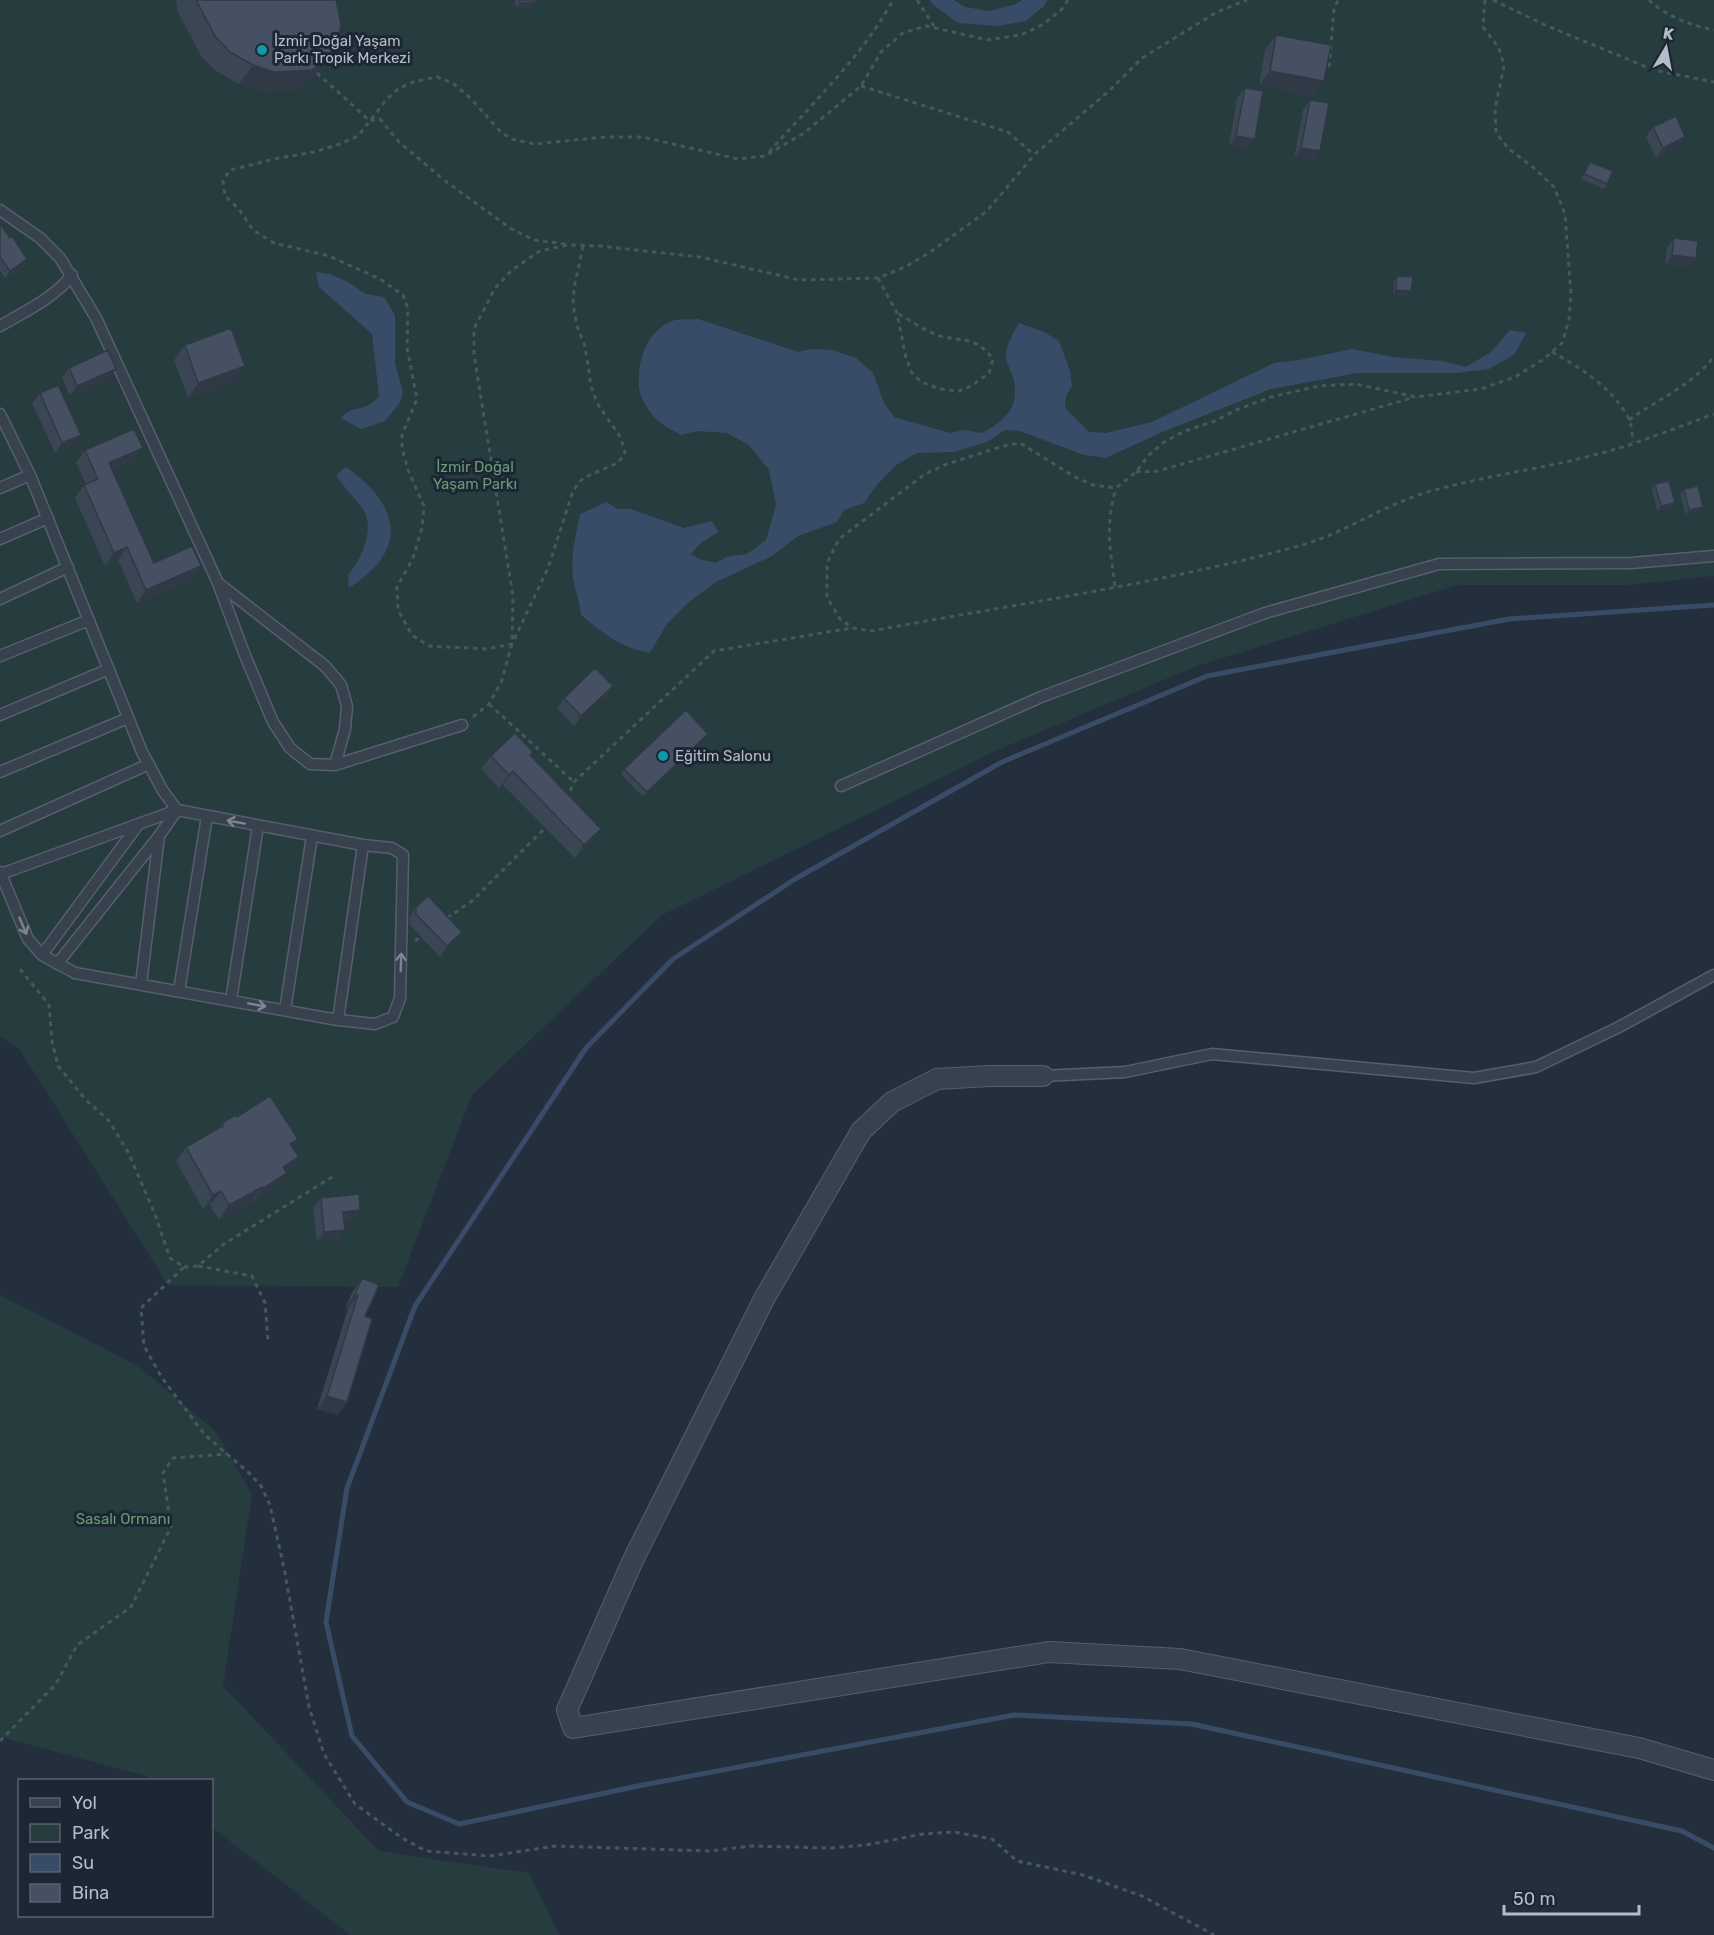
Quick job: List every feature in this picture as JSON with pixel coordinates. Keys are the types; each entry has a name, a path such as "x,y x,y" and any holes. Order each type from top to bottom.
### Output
{"street":[{"path":"1042,1076 937,1079 892,1102 861,1131 764,1299 633,1560 567,1710 573,1728 1049,1652 1180,1659 1639,1748 1714,1770"}],"lane":[{"path":"0,210 40,238 60,258 96,318 218,583 259,691 290,748 310,764 335,765 462,725"},
{"path":"0,326 41,302 64,285 72,275"},
{"path":"0,414 3,426 30,474 148,764 177,810"},
{"path":"0,488 30,474"},
{"path":"0,539 48,518"},
{"path":"841,786 1041,698 1266,613 1439,564 1631,563 1714,556"},
{"path":"0,599 68,567"},
{"path":"218,583 325,666 341,686 347,706 345,729 335,765"},
{"path":"0,656 89,620"},
{"path":"0,715 109,669"},
{"path":"0,772 128,718"},
{"path":"0,831 148,764"},
{"path":"57,964 177,810"},
{"path":"177,810 207,816 363,845 392,848 403,855 400,998 393,1017 375,1024 338,1020 75,973 42,955 28,939 0,873 177,810"},
{"path":"178,991 207,816"},
{"path":"42,955 138,825"},
{"path":"231,1000 258,826"},
{"path":"141,984 159,836"},
{"path":"285,1010 312,836"},
{"path":"338,1020 363,845"},
{"path":"1042,1076 1125,1072 1212,1054 1474,1078 1536,1067 1619,1027 1714,975"}],"path":[{"path":"765,156 864,45 881,23 893,0"},
{"path":"917,0 934,27"},
{"path":"512,644 486,649 429,646 412,635 398,610 397,587 413,558 422,528 424,506 408,470 402,448 402,435 417,399 406,348 408,309 403,295 380,279 329,256 274,243 253,230 239,209 225,196 223,181 230,170 314,152 358,136 387,99 398,89 413,82 437,77 453,83 499,130 511,139 534,144 606,137 643,137 738,159 765,156 804,133 861,86 881,52 903,33 926,26 988,40 1021,35 1042,24 1061,10 1068,0"},
{"path":"370,121 380,119 399,142 444,180 510,228 534,240 700,257 799,280 878,278 929,254 987,211 1035,155 1142,58 1217,12 1247,0"},
{"path":"1329,67 1334,9 1338,0"},
{"path":"1136,472 1158,471 1415,397 1481,389 1515,377 1562,343 1569,320 1570,303 1565,214 1554,187 1509,149 1496,133 1496,109 1504,66 1499,48 1483,27 1485,0"},
{"path":"1493,0 1545,25 1654,70 1714,82"},
{"path":"1649,0 1678,18 1700,28 1714,30"},
{"path":"317,73 370,121"},
{"path":"861,86 1008,132 1035,155"},
{"path":"512,644 513,596 474,355 474,329 495,288 512,270 540,251 568,245"},
{"path":"462,725 489,704 501,683 512,644 548,568 578,483 585,477 618,463 626,453 621,438 597,403 591,386 585,346 577,326 573,304 574,288 582,246"},
{"path":"878,278 897,313 906,358 912,374 921,382 939,389 959,391 971,386 989,373 993,359 985,347 970,340 948,338 931,333 897,313"},
{"path":"1552,352 1596,380 1616,401 1629,420 1634,443"},
{"path":"1629,420 1649,406 1677,392 1697,376 1714,356"},
{"path":"1115,586 1108,529 1109,513 1116,488 1136,472 1149,455 1164,442 1185,431 1271,397 1319,386 1356,384 1415,397"},
{"path":"566,802 574,782 714,651 853,628 872,631 1115,586 1264,555 1324,538 1391,505 1429,491 1595,455 1714,414"},
{"path":"853,628 840,619 827,597 827,563 839,539 925,474 947,464 1003,446 1020,443 1075,477 1093,485 1116,488"},
{"path":"489,704 574,782"},
{"path":"447,919 472,900 545,828"},
{"path":"20,969 49,1005 52,1041 58,1066 85,1099 109,1121 128,1152 154,1212 170,1258 184,1267 198,1266 252,1276 266,1303 268,1340"},
{"path":"198,1266 224,1244 332,1177"},
{"path":"184,1267 141,1308 144,1346 162,1378 205,1435 261,1486 270,1505 285,1573 309,1707 324,1754 355,1804 402,1838 426,1851 490,1856 555,1846 709,1851 751,1846 831,1848 878,1843 923,1834 954,1832 992,1839 1017,1861 1083,1875 1142,1896 1214,1935"},
{"path":"0,1741 56,1684 77,1645 131,1606 171,1527 164,1473 172,1458 228,1454"}],"green space":[{"name":"İzmir Doğal Yaşam Parkı","path":"0,0 1714,0 1714,576 1627,585 1457,585 1197,666 1000,749 662,915 472,1095 398,1287 168,1285 20,1050 0,1036"},
{"name":"Sasalı Ormanı","path":"0,1295 138,1366 215,1431 252,1494 223,1686 379,1851 529,1873 559,1935 350,1935 213,1828 213,1779 151,1779 147,1776 0,1737"}],"water":[{"path":"930,0 954,0 965,7 989,11 1016,4 1022,0 1047,0 1044,6 1026,21 998,26 958,23 932,4"},
{"path":"316,272 330,274 366,294 384,297 395,315 395,363 403,393 399,404 385,421 361,429 341,418 350,411 369,405 379,396 372,334 319,287"},
{"path":"698,319 798,352 811,349 832,350 856,358 873,373 884,403 894,417 950,433 964,430 982,433 1003,419 1012,407 1015,391 1006,353 1019,323 1044,332 1059,341 1070,371 1072,386 1066,396 1065,408 1089,432 1106,433 1152,422 1274,363 1352,349 1393,357 1442,361 1466,367 1491,352 1510,330 1526,333 1514,355 1489,369 1456,373 1357,373 1271,389 1160,433 1106,458 1084,455 1020,431 1005,430 987,442 954,452 917,453 896,465 864,503 844,510 837,522 798,536 772,556 716,582 688,603 666,625 650,653 613,639 581,615 572,565 580,514 606,502 618,509 631,509 684,528 712,521 718,532 701,543 691,554 699,559 716,563 726,557 747,554 766,540 776,505 769,470 749,445 727,433 697,431 681,435 657,420 641,396 639,371 649,340 656,331 675,320"},
{"path":"346,467 378,497 387,512 391,528 389,543 382,559 349,588 348,575 361,554 368,529 365,513 336,475"}],"building":[{"name":"İzmir Doğal Yaşam Parkı Tropik Merkezi","path":"196,0 336,0 341,25 336,46 324,62 312,70 274,72 253,65 230,52 215,36"},
{"path":"519,0 536,0 536,2 520,3"},
{"path":"1276,35 1331,45 1324,81 1270,71"},
{"path":"1245,88 1263,91 1255,139 1236,136"},
{"path":"1310,100 1329,103 1320,151 1301,148"},
{"path":"1676,116 1685,137 1663,148 1653,127"},
{"path":"1590,162 1613,171 1607,184 1584,174"},
{"path":"0,224 10,238 12,236 27,259 10,271 0,257"},
{"path":"1674,238 1698,241 1696,258 1672,255"},
{"path":"1397,276 1413,277 1411,291 1396,290"},
{"path":"231,328 245,366 198,383 185,345"},
{"path":"108,350 116,369 77,386 69,368"},
{"path":"58,385 81,435 62,443 40,393"},
{"path":"134,429 143,448 109,463 154,563 192,546 201,566 146,590 127,547 114,553 84,485 98,479 85,450"},
{"path":"1669,481 1675,503 1661,506 1655,484"},
{"path":"1698,486 1703,507 1689,510 1684,489"},
{"path":"595,668 613,686 581,716 564,698"},
{"name":"Eğitim Salonu","path":"686,710 708,734 647,792 624,769"},
{"path":"515,733 533,752 530,755 601,829 584,845 513,771 509,775 491,756"},
{"path":"428,896 462,932 447,946 416,914 416,907"},
{"path":"270,1096 298,1139 290,1144 299,1157 283,1167 287,1173 262,1189 262,1187 229,1205 221,1191 213,1195 186,1147 223,1126 222,1123 236,1115 237,1117"},
{"path":"359,1194 360,1210 343,1212 345,1230 324,1232 321,1198"},
{"path":"362,1278 379,1285 365,1316 372,1319 347,1402 327,1396 358,1295 355,1294"}],"waterway":[{"path":"1714,605 1509,619 1207,676 1002,762 795,879 673,959 586,1048 415,1306 347,1488 326,1622 352,1736 407,1802 459,1824 643,1785 1014,1715 1192,1724 1682,1831 1714,1848"}],"place":[{"name":"İzmir Doğal Yaşam Parkı Tropik Merkezi","path":"262,50"},
{"name":"Eğitim Salonu","path":"663,756"}]}
